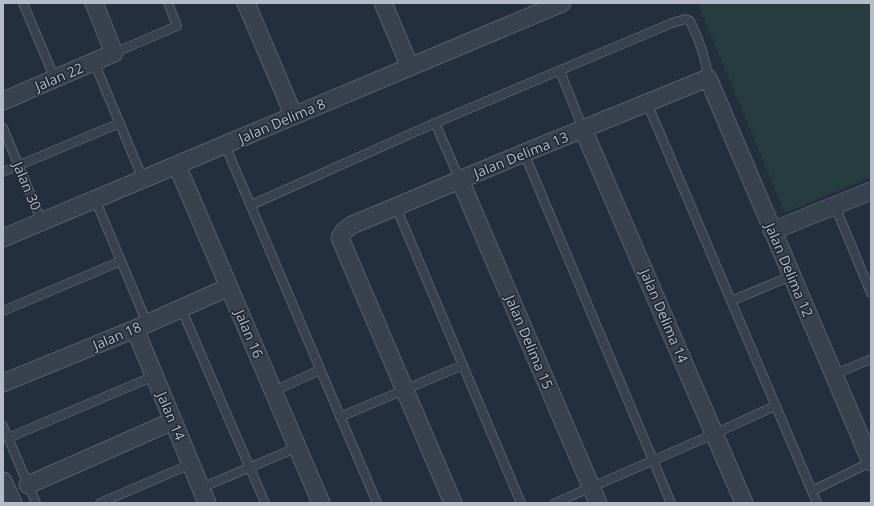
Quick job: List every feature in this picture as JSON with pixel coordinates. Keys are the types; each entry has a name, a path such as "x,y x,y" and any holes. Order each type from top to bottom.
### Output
{"street":[{"path":"94,3 114,53"},
{"path":"246,3 294,116"},
{"path":"383,3 410,67"},
{"name":"Jalan Delima 8","path":"3,238 410,67 551,5"},
{"name":"Jalan 22","path":"3,101 114,53"},
{"name":"Jalan Delima 13","path":"405,389 340,238 344,231 352,225 708,78"},
{"name":"Jalan Delima 12","path":"708,78 871,462"},
{"name":"Jalan Delima 14","path":"583,129 744,503"},
{"name":"Jalan 16","path":"177,165 321,503"},
{"name":"Jalan Delima 15","path":"460,180 595,495"},
{"path":"772,231 871,190"},
{"name":"Jalan 18","path":"3,383 141,326 229,287"},
{"name":"Jalan 14","path":"141,326 154,376 204,495"},
{"path":"405,389 453,503"},
{"path":"28,485 173,421"},
{"path":"3,480 13,503"}],"lane":[{"path":"23,3 55,79"},
{"path":"114,53 177,26 168,3"},
{"path":"251,205 435,123 672,23 685,19 690,21 693,27 706,61 708,78"},
{"path":"94,62 143,179"},
{"path":"560,70 583,129"},
{"path":"647,103 817,503"},
{"path":"3,172 120,123"},
{"path":"435,123 460,180"},
{"name":"Jalan 30","path":"3,128 42,222"},
{"path":"225,145 377,503"},
{"path":"524,153 672,503"},
{"path":"95,199 121,262 141,326"},
{"path":"834,206 871,293"},
{"path":"396,207 522,503"},
{"path":"3,310 121,262"},
{"path":"731,300 792,276"},
{"path":"181,308 265,503"},
{"path":"833,374 871,359"},
{"path":"340,417 463,364"},
{"path":"274,391 320,370"},
{"path":"8,438 154,376"},
{"path":"555,503 595,495 654,461 775,406"},
{"path":"3,426 36,503"},
{"path":"204,495 250,468 298,447"},
{"path":"812,491 871,462"},
{"path":"100,503 191,464"}],"green space":[{"path":"871,3 871,177 785,213 698,4"}]}
